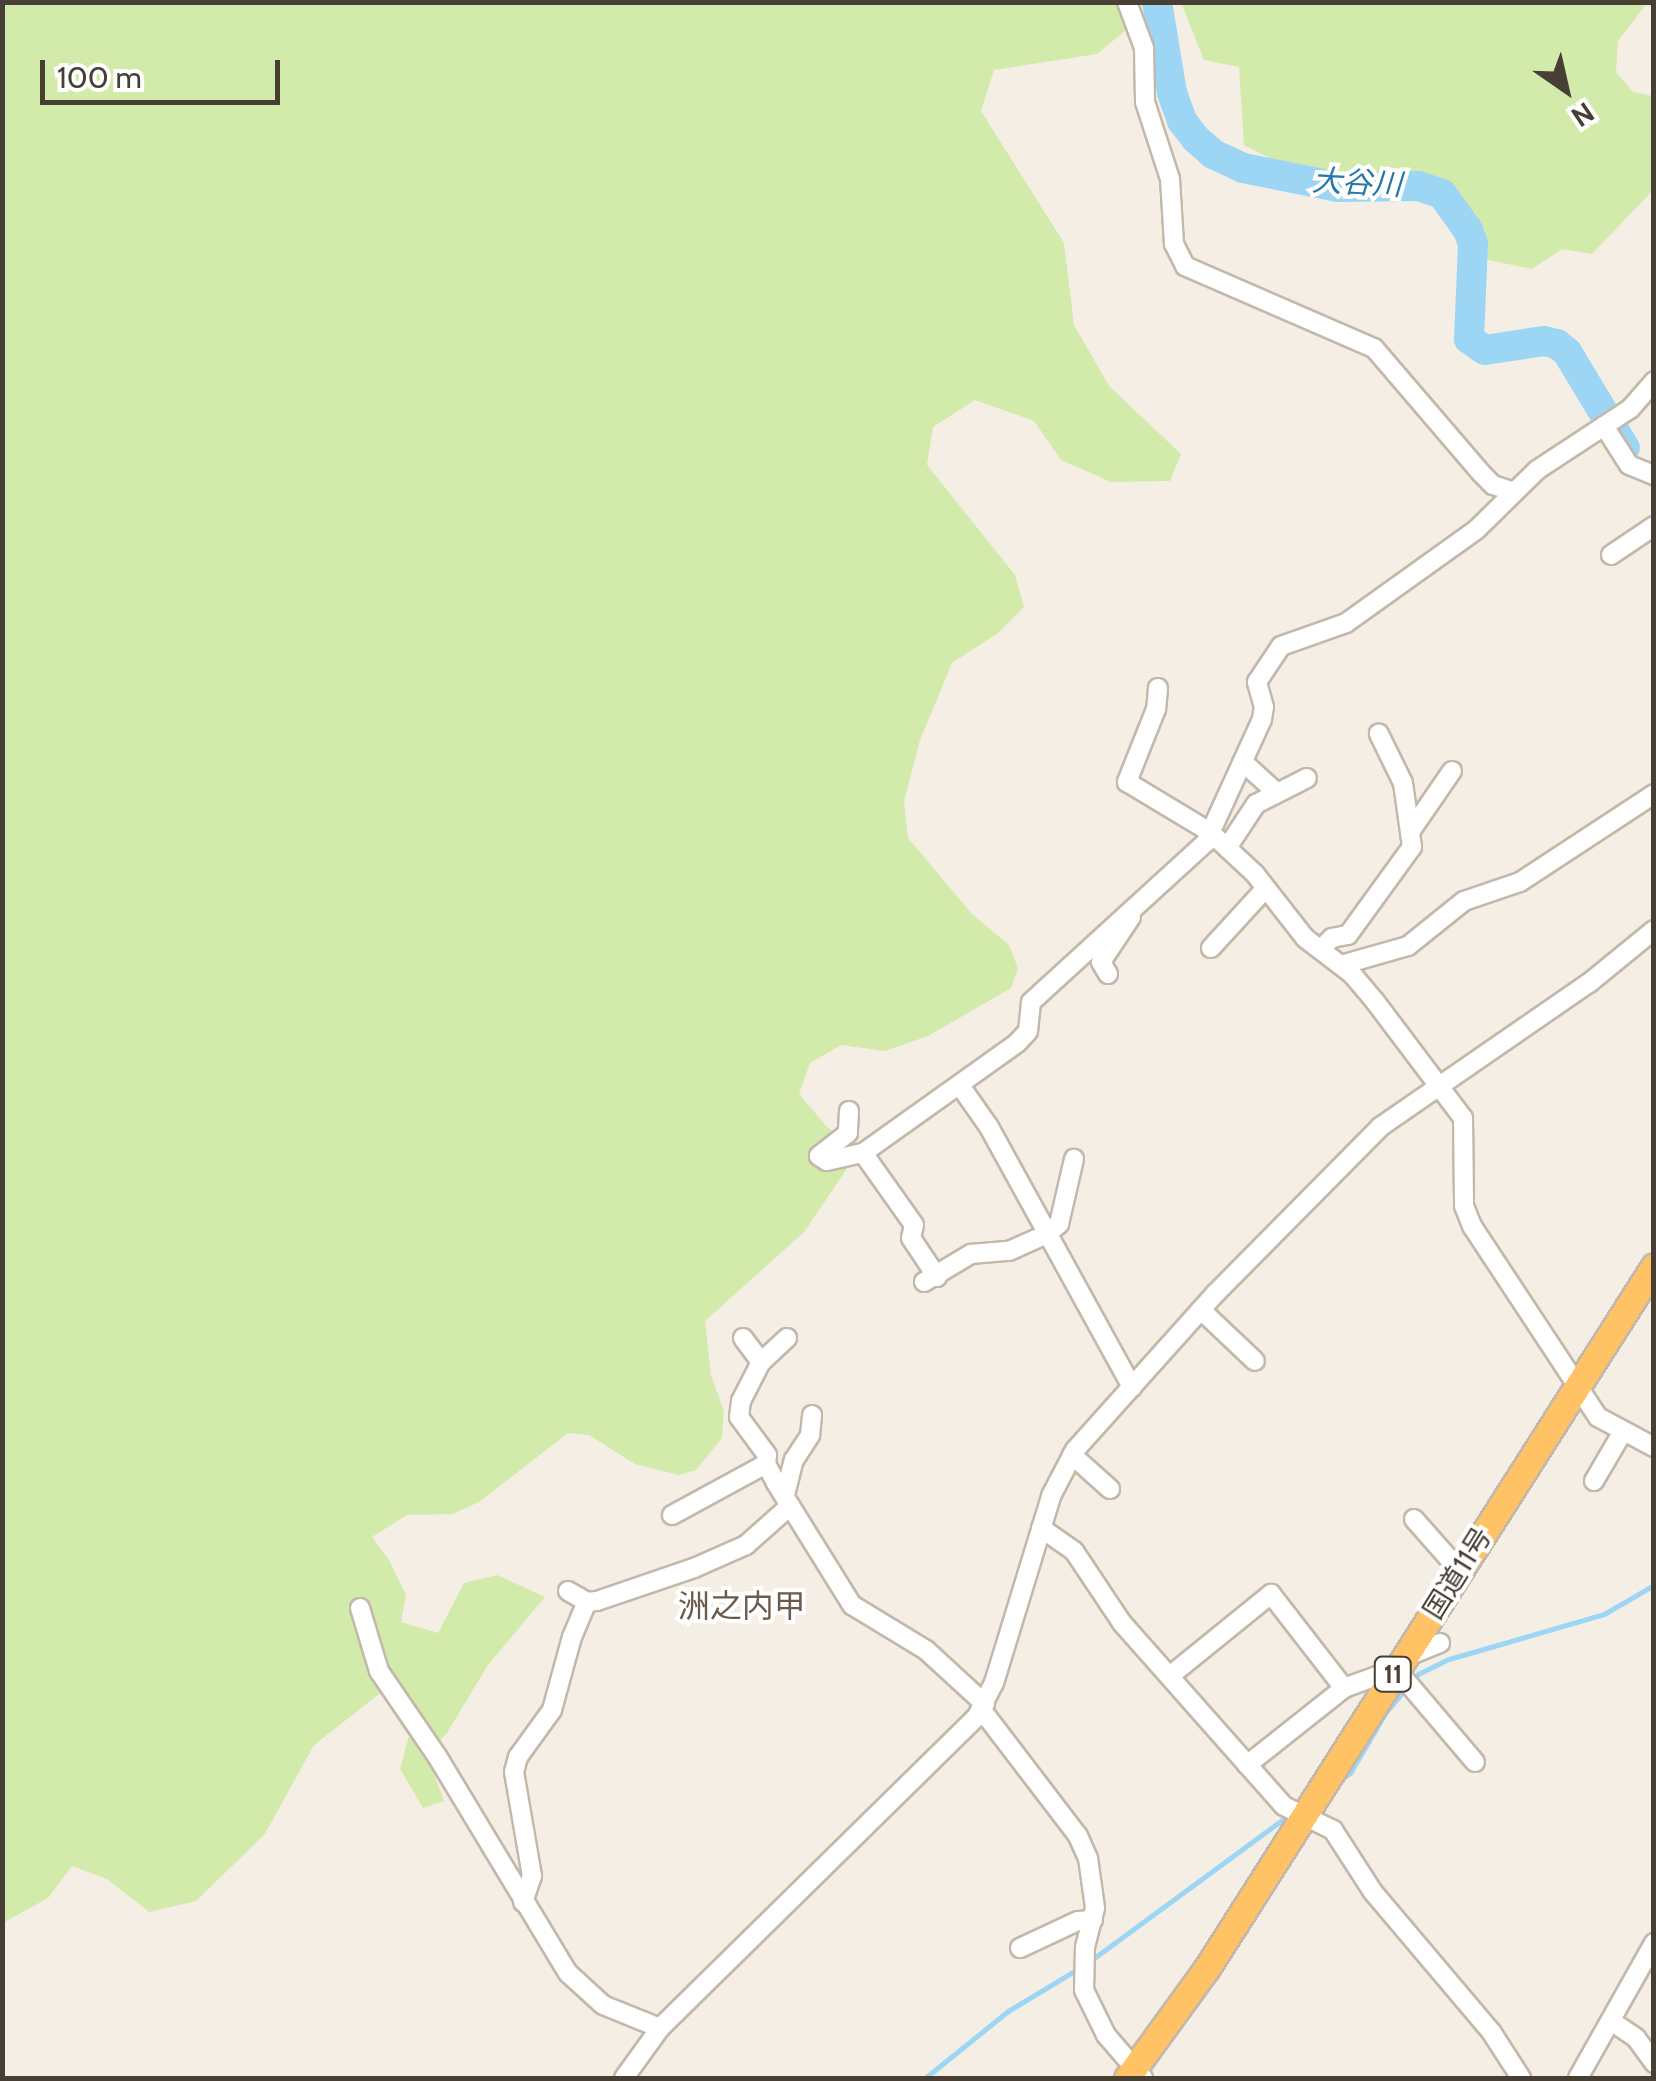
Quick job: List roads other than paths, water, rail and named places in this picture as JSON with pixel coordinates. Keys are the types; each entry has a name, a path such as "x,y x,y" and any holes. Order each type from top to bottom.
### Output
{"highway":[{"name":"国道11号","path":"1135,2075 1208,1968 1654,1266"}],"street":[{"path":"1128,2 1144,48 1145,102 1170,179 1174,244 1185,266 1374,348 1481,472 1493,484 1514,492"},
{"path":"849,1110 848,1133 819,1156 828,1161 863,1154 1017,1043 1028,1031 1032,1002 1206,842 1262,719 1264,707 1257,682 1281,646 1346,623 1476,530 1537,470 1630,410 1654,381"},
{"path":"1604,426 1628,465 1654,475"},
{"path":"1610,554 1654,526"},
{"path":"1158,688 1156,708 1126,782 1150,792 1210,832 1266,888 1305,938 1341,965 1374,1000 1463,1118 1464,1206 1472,1226 1598,1417 1654,1447"},
{"path":"1321,949 1332,938 1348,935 1412,847 1403,783 1379,734"},
{"path":"1243,762 1276,792"},
{"path":"1410,832 1452,772"},
{"path":"1227,848 1256,804 1307,778"},
{"path":"1341,965 1408,946 1464,901 1520,882 1654,794"},
{"path":"1211,948 1266,888"},
{"path":"1108,974 1101,962 1132,921 1131,912"},
{"path":"624,2078 660,2028 983,1706 1041,1528 1072,1455 1201,1310 1360,1145 1438,1086 1589,983 1654,930"},
{"path":"961,1087 989,1127 1132,1387"},
{"path":"863,1154 914,1224 910,1238 931,1280 971,1254 1009,1252 1047,1234 1058,1224 1074,1159"},
{"path":"1201,1310 1255,1360"},
{"path":"744,1338 761,1362"},
{"path":"786,1338 761,1362 738,1410 748,1432 768,1454 766,1464 852,1605 926,1650 983,1706 1078,1836 1093,1880 1093,1920 1085,1947 1084,1990 1106,2035 1135,2075"},
{"path":"568,1590 587,1602 650,1584 746,1545 787,1501 794,1460 810,1434 812,1416"},
{"path":"1594,1480 1622,1433"},
{"path":"1072,1455 1110,1489"},
{"path":"672,1514 766,1464"},
{"path":"1414,1519 1458,1570"},
{"path":"1041,1528 1074,1551 1122,1623 1284,1806 1333,1830 1373,1892 1492,2033 1521,2078"},
{"path":"1171,1676 1271,1594 1344,1688"},
{"path":"523,1902 532,1876 514,1772 518,1757 552,1710 572,1638 587,1602"},
{"path":"360,1608 378,1671 437,1756 558,1960 602,2005 660,2028"},
{"path":"1247,1765 1344,1688 1440,1644"},
{"path":"1399,1663 1475,1762"},
{"path":"1020,1948 1078,1921 1093,1920"},
{"path":"1578,2078 1654,1943"},
{"path":"1611,2021 1636,2038 1654,2064"}],"waterway":[{"name":"大谷川","path":"1157,2 1172,93 1182,121 1196,139 1213,154 1243,168 1338,187 1418,186 1442,194 1468,230 1473,244 1469,339 1485,350 1544,341 1557,344 1567,352 1625,448"},
{"path":"1341,1779 1350,1773 1386,1712 1418,1674 1449,1659 1604,1614 1654,1585"},
{"path":"1090,1961 1290,1814"},
{"path":"925,2078 1008,2011 1081,1967"},
{"path":"836,2078 862,2078"}],"district":[{"name":"洲之内甲","path":"742,1606"}]}
